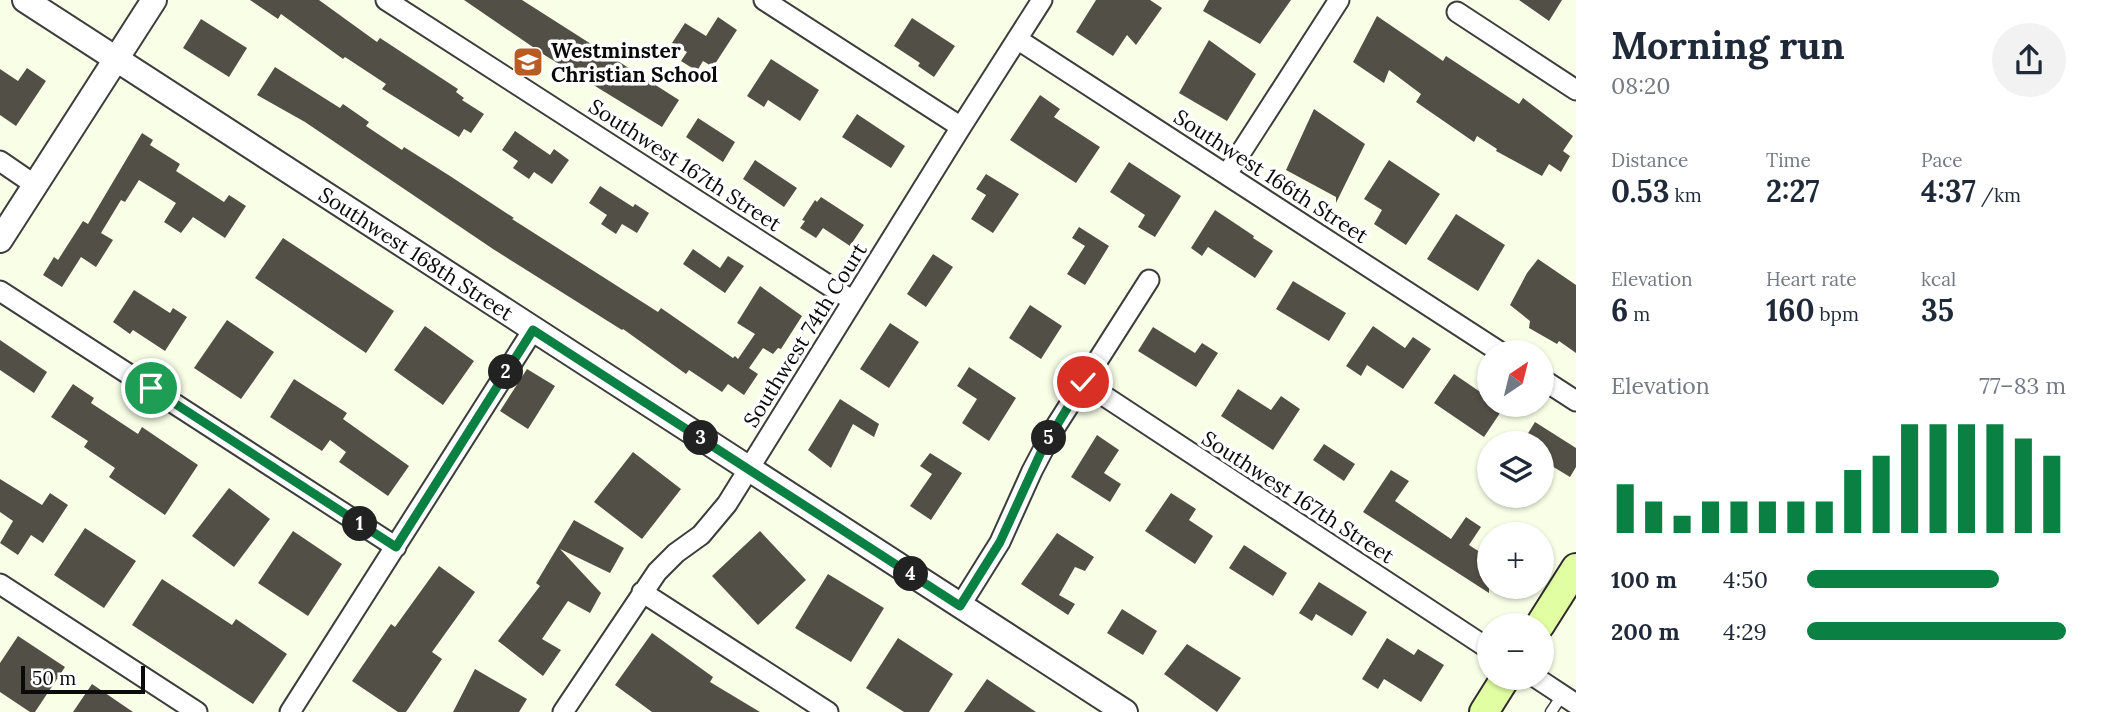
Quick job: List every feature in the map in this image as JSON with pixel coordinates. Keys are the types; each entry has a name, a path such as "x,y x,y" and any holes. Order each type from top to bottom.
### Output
{"main road":[{"path":"1548,613 1576,568"},
{"path":"1484,712 1498,690"}],"street":[{"name":"Southwest 168th Street","path":"26,0 1125,712"},
{"path":"0,240 154,0"},
{"name":"Southwest 167th Street","path":"386,0 853,301"},
{"path":"764,0 961,127"},
{"name":"Southwest 74th Court","path":"563,712 642,592 665,562 701,536 715,521 1042,0"},
{"path":"1227,174 1339,0"},
{"path":"1457,12 1576,90"},
{"name":"Southwest 166th Street","path":"1017,39 1482,340"},
{"path":"0,161 35,185"},
{"path":"960,606 1000,542 1042,450 1149,280"},
{"path":"0,291 396,547"},
{"path":"290,712 533,330"},
{"name":"Southwest 167th Street","path":"1083,382 1477,641"},
{"path":"1554,387 1576,401"},
{"path":"0,584 197,712"},
{"path":"642,592 828,712"},
{"path":"1554,689 1569,699"}],"lane":[{"path":"1551,712 1569,699"}],"building":[{"path":"250,0 319,0 377,42 380,38 458,89 456,92 464,98 462,100 484,114 471,133 464,129 459,137 382,89 386,84 345,57 343,59 281,14 278,19"},
{"path":"464,0 522,0 679,100 662,127 546,56"},
{"path":"1096,0 1150,0 1162,8 1136,45 1127,35 1113,56 1076,32"},
{"path":"1209,0 1291,0 1260,44 1203,11"},
{"path":"1519,0 1562,0 1549,21"},
{"path":"1377,16 1443,61 1446,56 1519,104 1523,98 1573,136 1563,151 1570,156 1561,172 1549,164 1542,176 1496,151 1497,149 1477,136 1474,142 1416,102 1421,94 1389,70 1384,83 1353,62"},
{"path":"718,17 737,30 713,67 703,61 697,71 681,61 687,52 672,43 685,23 706,36"},
{"path":"912,18 955,46 934,77 918,66 920,63 894,46"},
{"path":"201,19 247,48 229,77 183,48"},
{"path":"1209,40 1256,74 1227,121 1179,93"},
{"path":"771,59 819,90 800,121 768,100 764,107 747,96"},
{"path":"275,67 340,108 343,104 369,122 366,126 402,150 404,147 450,176 658,312 661,308 733,358 735,356 738,359 755,334 737,323 760,286 802,316 781,349 778,348 773,354 763,348 749,368 758,374 744,395 728,384 722,392 689,370 686,374 623,329 493,249 305,122 257,95"},
{"path":"27,68 46,81 16,126 0,115 0,69 18,81"},
{"path":"1040,95 1060,109 1054,117 1100,147 1076,183 1010,140"},
{"path":"1314,109 1365,144 1336,203 1336,197 1286,170"},
{"path":"857,114 905,146 891,168 842,137"},
{"path":"698,118 735,142 723,162 686,137"},
{"path":"515,131 550,155 554,149 569,160 552,184 534,172 529,179 513,168 518,161 502,150"},
{"path":"142,133 153,140 150,145 180,164 176,171 224,202 229,195 246,206 225,238 193,217 181,233 164,222 176,203 139,180 125,202 121,200 101,233 113,240 96,267 81,257 62,287 43,275 54,257 58,260 83,221 88,224"},
{"path":"755,160 797,188 784,207 743,179"},
{"path":"1389,160 1440,194 1406,245 1374,224 1382,210 1364,199"},
{"path":"1129,162 1181,196 1155,237 1138,227 1145,215 1110,192"},
{"path":"986,174 1019,194 993,233 971,219 986,195 976,189"},
{"path":"600,186 633,207 635,204 649,213 637,233 622,224 616,234 601,224 607,215 589,203"},
{"path":"821,197 864,225 850,246 823,228 816,238 800,228 815,200 817,202"},
{"path":"1215,210 1273,251 1255,278 1208,247 1202,256 1191,248"},
{"path":"1456,214 1505,245 1478,291 1427,259"},
{"path":"1079,227 1109,246 1085,285 1067,274 1085,246 1072,238"},
{"path":"283,238 394,311 366,353 255,278"},
{"path":"693,249 720,268 728,256 744,266 725,293 683,264"},
{"path":"933,254 953,267 926,307 907,294"},
{"path":"1538,259 1576,285 1576,353 1559,341 1557,344 1529,328 1530,321 1510,305 1527,273"},
{"path":"1293,281 1346,313 1329,341 1276,309"},
{"path":"134,290 170,313 173,308 187,317 165,351 133,330 130,334 113,322"},
{"path":"1030,305 1062,326 1041,359 1009,338"},
{"path":"227,320 274,352 241,399 194,368"},
{"path":"890,323 919,342 889,388 860,369"},
{"path":"425,326 474,361 443,405 394,370"},
{"path":"1373,326 1405,348 1413,337 1431,349 1403,389 1367,365 1361,376 1346,366"},
{"path":"1153,327 1195,353 1202,343 1218,353 1196,387 1138,351"},
{"path":"0,340 47,372 34,393 0,370"},
{"path":"969,367 1016,398 989,441 962,423 977,399 957,386"},
{"path":"527,369 555,386 528,429 500,411"},
{"path":"1454,374 1477,390 1477,417 1497,417 1488,431 1477,432 1434,403"},
{"path":"294,379 347,413 343,419 409,466 388,496 339,462 346,452 330,440 322,451 270,417"},
{"path":"73,384 94,398 91,403 138,434 142,427 198,465 165,515 109,477 115,468 84,447 88,441 51,417"},
{"path":"1238,389 1271,410 1281,396 1300,409 1273,450 1221,416"},
{"path":"840,399 879,424 874,437 853,424 831,468 808,450"},
{"path":"1535,422 1549,431 1529,431"},
{"path":"1554,434 1576,448 1576,467 1570,477 1554,467"},
{"path":"1097,435 1119,450 1104,473 1121,484 1110,502 1071,477"},
{"path":"1324,444 1355,464 1344,481 1313,460"},
{"path":"633,452 681,489 642,539 594,502"},
{"path":"930,453 962,473 931,520 910,506 932,474 920,466"},
{"path":"1391,470 1409,481 1395,501 1451,539 1466,517 1477,524 1477,533 1469,545 1477,550 1477,585 1363,512"},
{"path":"0,479 42,505 50,493 68,505 43,543 31,535 18,555 0,543 13,521 0,512"},
{"path":"229,488 270,519 234,567 192,536"},
{"path":"1171,493 1196,509 1189,520 1213,536 1195,564 1145,531"},
{"path":"574,520 624,548 610,573 560,549 601,593 590,613 568,601 542,639 561,650 543,676 498,641 540,586 536,583"},
{"path":"85,528 136,561 104,608 54,575"},
{"path":"293,531 342,564 308,616 258,583"},
{"path":"760,531 806,580 758,625 712,576"},
{"path":"1057,533 1094,557 1085,571 1075,567 1059,595 1075,604 1068,615 1021,584"},
{"path":"1244,545 1287,573 1273,596 1229,568"},
{"path":"439,566 475,592 432,652 442,659 406,712 398,712 352,681 391,624 395,627"},
{"path":"828,574 884,608 851,662 795,628"},
{"path":"162,579 232,625 236,619 287,654 253,704 132,625"},
{"path":"1319,582 1367,612 1352,636 1316,614 1312,621 1299,613"},
{"path":"1122,609 1157,631 1143,655 1107,633"},
{"path":"652,633 713,677 710,682 760,712 652,712 615,685"},
{"path":"18,636 65,667 35,712 30,712 0,692 0,663"},
{"path":"898,638 953,674 929,712 904,712 866,688"},
{"path":"1387,638 1414,655 1418,649 1444,665 1421,702 1384,679 1378,689 1362,679"},
{"path":"1187,644 1241,678 1217,712 1164,674"},
{"path":"475,669 527,699 519,712 453,712"},
{"path":"987,679 1036,712 964,712"},
{"path":"92,684 133,712 73,712"}],"place":[{"name":"Westminster Christian School","path":"528,62"}],"route":[{"path":"151,388 396,547 533,330 960,606 1000,542 1031,471 1083,382"}]}
